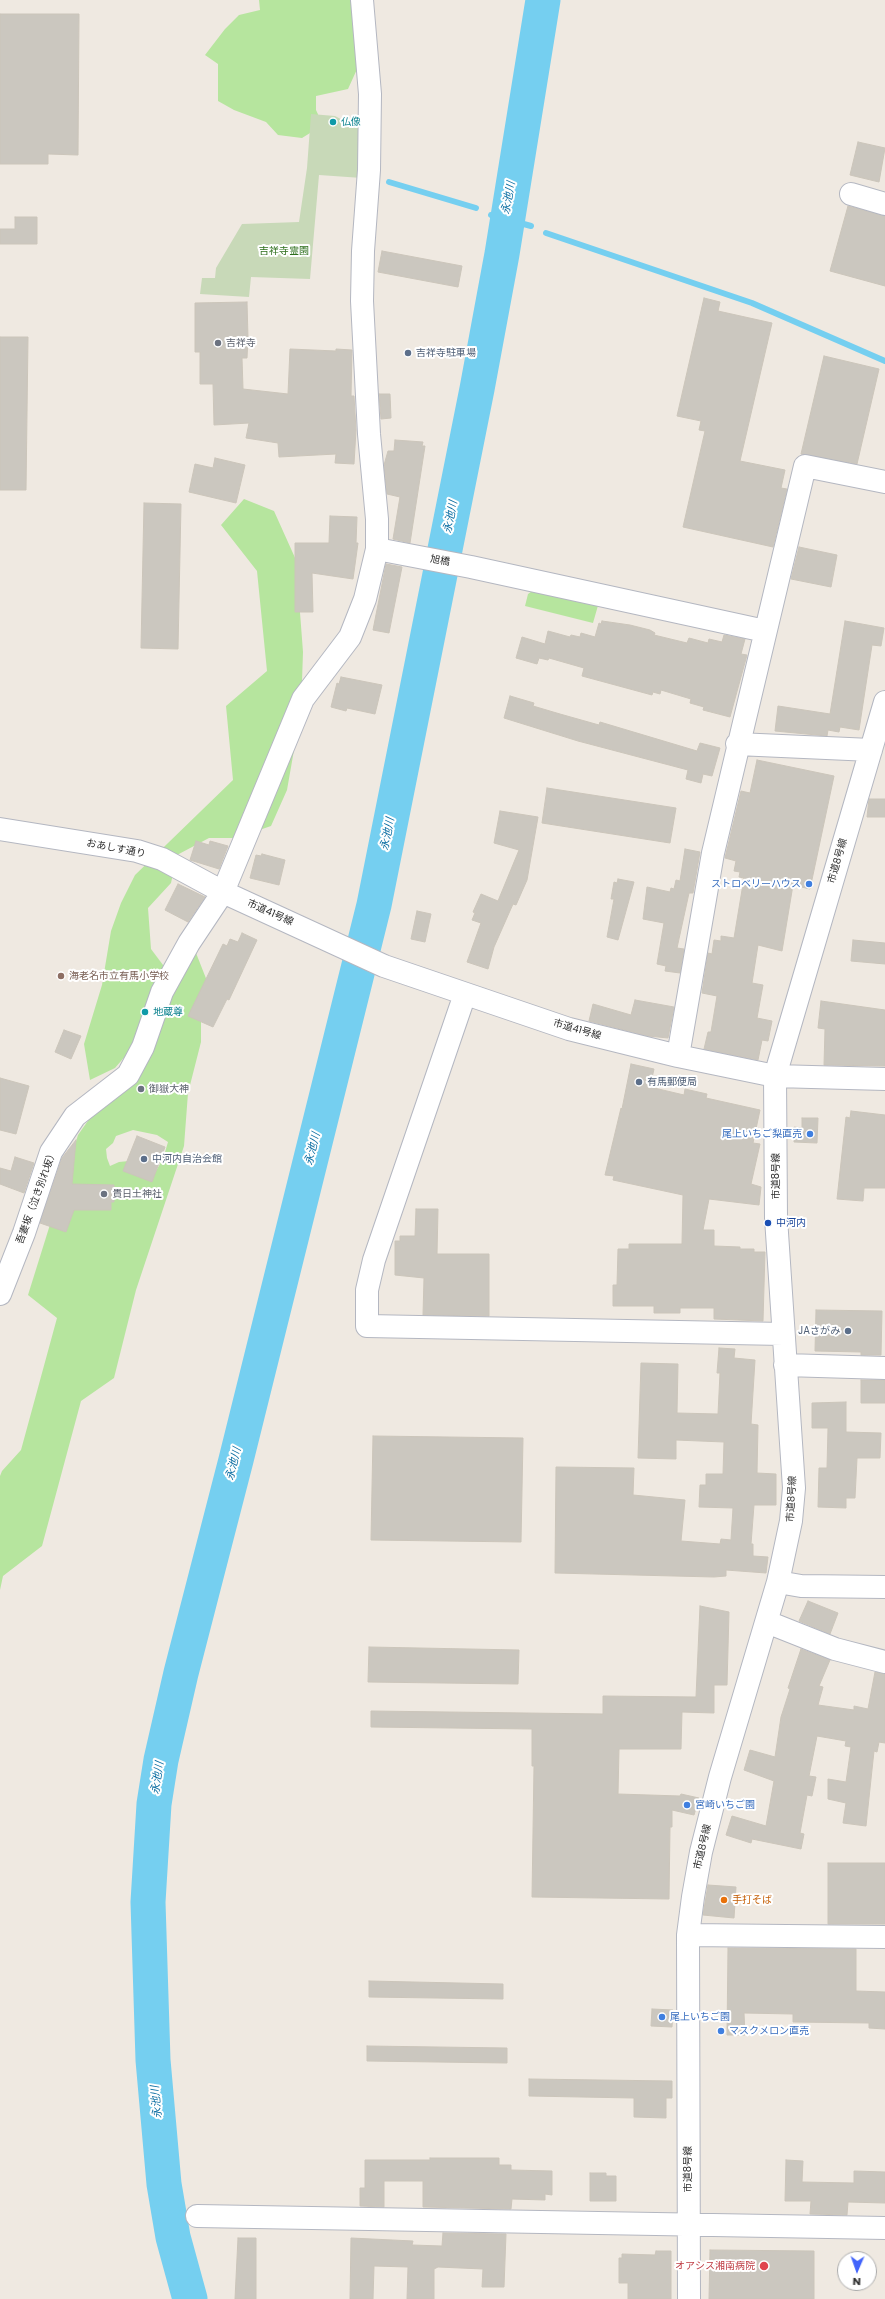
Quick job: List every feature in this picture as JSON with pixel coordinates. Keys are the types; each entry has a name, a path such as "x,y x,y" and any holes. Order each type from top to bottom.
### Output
{"street":[{"name":"吾妻坂（泣き別れ坂）","path":"0,1294 5,1268 24,1233 51,1152 75,1116 128,1075 143,1047 162,992 189,943 223,892 303,699 350,637 365,599 378,550 377,519 369,434 362,301 363,251 369,170 370,101 362,0"},
{"path":"851,194 885,204"},
{"path":"678,1056 713,853 737,744 805,466 885,482"},
{"name":"旭橋","path":"378,550 462,565 765,631"},
{"name":"市道8号線","path":"689,2299 688,1935 701,1852 720,1777 778,1582 791,1521 794,1488 776,1218 775,1076 885,702"},
{"path":"737,744 871,750"},
{"name":"おあしす通り","path":"0,829 137,851 162,859 223,892"},
{"name":"市道41号線","path":"223,892 384,966 569,1029 678,1056 775,1076 885,1079"},
{"path":"465,994 374,1260 367,1290 367,1326 783,1334"},
{"path":"785,1365 885,1368"},
{"path":"778,1582 801,1586 885,1587"},
{"path":"767,1622 835,1649 885,1662"},
{"path":"688,1935 885,1937"},
{"path":"197,2216 689,2226 885,2228"}],"green space":[{"path":"259,0 353,0 358,67 348,89 316,96 316,110 323,125 302,138 278,135 266,122 234,110 218,101 218,64 205,55 225,29 239,15 260,10"},
{"name":"吉祥寺霊園","path":"311,114 335,116 363,131 362,178 319,175 310,279 251,277 249,297 200,294 202,278 215,278 216,268 242,224 299,222 307,168"},
{"path":"244,499 274,511 296,560 303,652 301,710 287,790 271,826 236,838 209,838 177,855 171,883 148,908 151,949 166,969 139,1040 115,1068 90,1080 84,1044 102,985 111,931 121,903 135,875 233,780 226,706 267,671 257,571 221,525"},
{"path":"535,589 599,602 593,623 525,606 528,594"},
{"path":"196,953 209,986 201,1014 201,1042 188,1093 184,1146 136,1290 114,1378 81,1401 42,1546 3,1576 0,1590 0,1476 2,1471 21,1450 57,1318 28,1295 78,1135 106,1095 182,971","holes":["133,1130 157,1135 168,1142 163,1159 154,1174 129,1161 119,1162 110,1166 106,1149 113,1143 116,1136"]}],"building":[{"path":"0,14 79,14 78,155 48,154 48,164 0,164"},
{"path":"858,142 885,148 879,182 850,175"},
{"path":"848,206 885,216 885,286 830,271"},
{"path":"15,217 37,217 37,244 0,244 0,229 15,229"},
{"path":"382,251 462,266 458,287 378,272"},
{"path":"704,298 720,302 718,311 772,323 740,461 785,470 781,488 787,489 773,547 683,527 705,431 699,430 701,421 677,416"},
{"path":"247,302 248,338 247,358 242,358 243,389 288,394 290,349 336,351 336,349 352,350 351,396 354,396 356,430 354,464 335,463 336,454 279,457 278,443 246,438 249,423 214,425 213,384 200,384 200,352 195,352 195,303"},
{"path":"0,337 28,337 26,490 0,490"},
{"path":"824,356 879,369 857,464 801,454"},
{"path":"379,394 390,394 391,418 381,419"},
{"path":"395,440 423,442 422,446 425,446 410,543 393,539 400,497 387,494 384,465 388,451 394,451"},
{"path":"215,458 245,465 236,503 189,492 195,464 213,468"},
{"path":"144,503 181,504 178,649 141,648"},
{"path":"330,516 357,517 356,543 358,543 353,579 312,573 313,612 295,612 295,543 329,543"},
{"path":"799,547 837,555 831,587 791,579"},
{"path":"386,564 402,567 389,633 373,630"},
{"path":"602,621 630,625 650,630 655,633 654,635 687,643 689,638 708,643 709,639 722,642 724,635 745,639 741,654 747,655 730,717 703,710 704,707 690,703 691,699 661,690 660,694 653,692 652,695 582,676 584,668 549,658 548,660 539,658 537,664 516,658 522,637 545,644 548,631 570,637 571,635 580,637 581,633 595,637 599,623 601,624"},
{"path":"845,621 884,628 881,646 872,645 859,730 840,727 839,732 828,730 827,736 775,731 778,706 830,714"},
{"path":"341,677 382,685 375,714 347,708 346,711 331,707 337,683 339,684"},
{"path":"510,696 534,703 533,706 560,714 599,725 600,722 697,751 700,743 720,748 712,776 703,774 701,783 686,779 688,770 578,741 504,718"},
{"path":"757,760 834,776 810,889 793,885 782,951 758,945 752,983 763,985 757,1018 772,1021 768,1041 762,1040 758,1060 704,1049 708,1032 711,1032 717,996 702,993 708,953 712,954 714,940 721,941 721,936 734,938 744,878 739,877 740,872 734,871 736,861 725,858 741,791 750,793"},
{"path":"547,788 676,808 670,843 542,823"},
{"path":"869,799 885,799 885,817 867,817"},
{"path":"500,811 538,817 527,880 516,905 513,904 494,947 488,969 467,962 481,923 472,920 475,913 473,912 481,894 498,901 519,850 494,843"},
{"path":"196,841 209,845 210,841 228,846 219,869 190,860"},
{"path":"685,849 700,852 693,893 689,893 677,948 684,949 680,973 665,971 666,966 657,964 664,923 643,919 647,887 670,892 671,888 674,889 676,880 680,881"},
{"path":"262,854 285,860 279,885 250,878 256,855 261,856"},
{"path":"618,879 634,882 618,940 607,937 614,899 611,899 614,882 617,883"},
{"path":"178,884 205,897 188,922 165,910"},
{"path":"417,911 431,914 425,942 411,939"},
{"path":"242,933 257,940 229,1000 227,999 213,1027 188,1016 223,944 227,946 230,939 238,942"},
{"path":"853,940 885,943 885,964 851,961"},
{"path":"635,1000 674,1007 668,1038 648,1036 589,1021 593,1004 631,1015"},
{"path":"821,1001 885,1010 885,1066 824,1065 825,1029 818,1028"},
{"path":"64,1030 81,1036 71,1059 55,1052"},
{"path":"631,1064 654,1069 650,1087 684,1095 685,1089 707,1094 706,1098 760,1110 753,1143 760,1144 751,1184 761,1187 759,1205 709,1199 703,1230 714,1230 714,1246 740,1247 740,1249 754,1249 754,1252 765,1252 763,1321 714,1319 714,1308 680,1308 680,1313 654,1313 654,1306 613,1306 613,1285 617,1285 618,1249 629,1249 629,1244 682,1244 683,1195 613,1180 614,1176 605,1175 621,1108 622,1109"},
{"path":"0,1078 29,1086 16,1134 0,1130"},
{"path":"851,1111 885,1115 885,1188 864,1188 863,1201 837,1199 846,1117 850,1118"},
{"path":"802,1118 818,1118 817,1143 794,1142 794,1127 802,1128"},
{"name":"中河内自治会館","path":"137,1136 165,1147 152,1182 123,1171"},
{"path":"76,1140 72,1184 114,1185 114,1202 111,1202 111,1210 74,1210 66,1232 40,1223 62,1158"},
{"path":"15,1157 34,1163 24,1193 0,1184 0,1168 11,1171"},
{"path":"416,1209 438,1209 437,1254 489,1254 489,1316 423,1315 424,1278 395,1275 395,1241 400,1241 400,1236 415,1236"},
{"name":"JAさがみ","path":"816,1310 882,1311 881,1355 861,1355 861,1352 815,1351"},
{"path":"719,1348 735,1349 734,1358 755,1360 751,1424 758,1425 757,1473 776,1474 776,1505 754,1505 751,1544 753,1544 753,1556 768,1557 766,1573 726,1570 726,1576 714,1577 555,1573 556,1467 634,1468 633,1495 685,1500 681,1541 720,1544 721,1539 731,1540 733,1508 699,1507 700,1485 706,1485 706,1474 723,1474 724,1442 676,1440 676,1459 638,1458 641,1363 678,1364 677,1413 718,1414 720,1373 717,1373"},
{"path":"861,1380 885,1380 885,1403 861,1403"},
{"path":"846,1402 846,1432 881,1433 880,1458 857,1458 855,1498 846,1498 846,1508 818,1507 819,1468 827,1468 828,1428 812,1428 812,1403"},
{"path":"373,1436 523,1438 521,1542 371,1540"},
{"path":"808,1601 838,1613 830,1634 799,1621"},
{"path":"700,1606 729,1612 727,1685 714,1685 714,1713 682,1712 681,1749 619,1749 618,1794 680,1796 681,1794 699,1798 694,1815 672,1810 672,1827 670,1827 669,1899 532,1897 534,1766 532,1766 532,1729 371,1727 371,1711 603,1714 603,1696 696,1697"},
{"path":"369,1647 519,1650 518,1684 368,1682"},
{"path":"801,1649 830,1660 819,1686 823,1687 818,1705 854,1710 854,1706 868,1709 875,1672 885,1674 885,1743 879,1742 877,1752 874,1751 866,1826 843,1823 846,1803 828,1799 828,1779 846,1782 851,1747 845,1746 846,1741 817,1736 809,1776 816,1777 812,1796 807,1795 800,1833 804,1834 801,1849 752,1839 751,1843 726,1835 732,1816 766,1826 774,1781 744,1770 750,1750 775,1757 781,1717 790,1689 788,1688"},
{"path":"828,1863 885,1863 885,1924 828,1924"},
{"path":"708,1885 736,1887 734,1918 703,1915"},
{"path":"728,1948 856,1949 856,1991 885,1992 885,2029 869,2028 869,2023 793,2022 793,2014 744,2013 745,2035 727,2035"},
{"path":"369,1981 503,1984 503,1999 369,1997"},
{"path":"652,2009 673,2010 672,2027 651,2026"},
{"path":"367,2046 507,2048 507,2063 367,2061"},
{"path":"529,2079 672,2081 672,2098 666,2098 666,2118 634,2117 634,2098 529,2096"},
{"path":"430,2158 499,2158 499,2165 511,2165 511,2170 552,2171 552,2195 545,2194 545,2200 512,2199 511,2209 423,2207 423,2181 384,2181 384,2207 360,2206 360,2188 365,2188 365,2160 430,2160"},
{"path":"786,2160 803,2161 802,2182 854,2183 854,2171 885,2172 885,2203 848,2202 847,2215 810,2214 811,2201 785,2201"},
{"path":"590,2173 606,2173 606,2176 616,2176 616,2201 590,2201"},
{"path":"443,2233 506,2234 504,2287 482,2287 483,2269 438,2267 434,2269 434,2299 407,2299 408,2267 374,2266 373,2299 350,2299 351,2238 413,2241 412,2245 442,2246"},
{"path":"238,2238 256,2238 256,2299 235,2299"},
{"path":"710,2250 814,2251 814,2299 709,2299"},
{"path":"656,2251 671,2251 671,2299 628,2299 628,2283 619,2283 619,2258 622,2258 622,2254 655,2255"}],"waterway":[{"name":"永池川","path":"190,2299 173,2237 164,2184 153,2060 148,1902 154,1804 161,1760 181,1673 236,1460 374,905 477,389 502,254 543,0"},
{"path":"389,182 476,208"},
{"name":"永池川","path":"491,215 531,226"},
{"path":"546,233 752,303 885,361"}],"place":[{"name":"仏像","path":"333,122"},
{"name":"吉祥寺","path":"218,343"},
{"name":"吉祥寺駐車場","path":"408,353"},
{"name":"ストロベリーハウス","path":"809,884"},
{"name":"海老名市立有馬小学校","path":"61,976"},
{"name":"地蔵尊","path":"145,1012"},
{"name":"有馬郵便局","path":"639,1082"},
{"name":"御嶽大神","path":"141,1089"},
{"name":"尾上いちご梨直売","path":"810,1134"},
{"name":"中河内自治会館","path":"144,1159"},
{"name":"貴日土神社","path":"104,1194"},
{"name":"中河内","path":"768,1223"},
{"name":"JAさがみ","path":"848,1331"},
{"name":"宮崎いちご園","path":"687,1805"},
{"name":"手打そば","path":"724,1900"},
{"name":"尾上いちご園","path":"662,2017"},
{"name":"マスクメロン直売","path":"721,2031"},
{"name":"オアシス湘南病院","path":"764,2266"}]}
